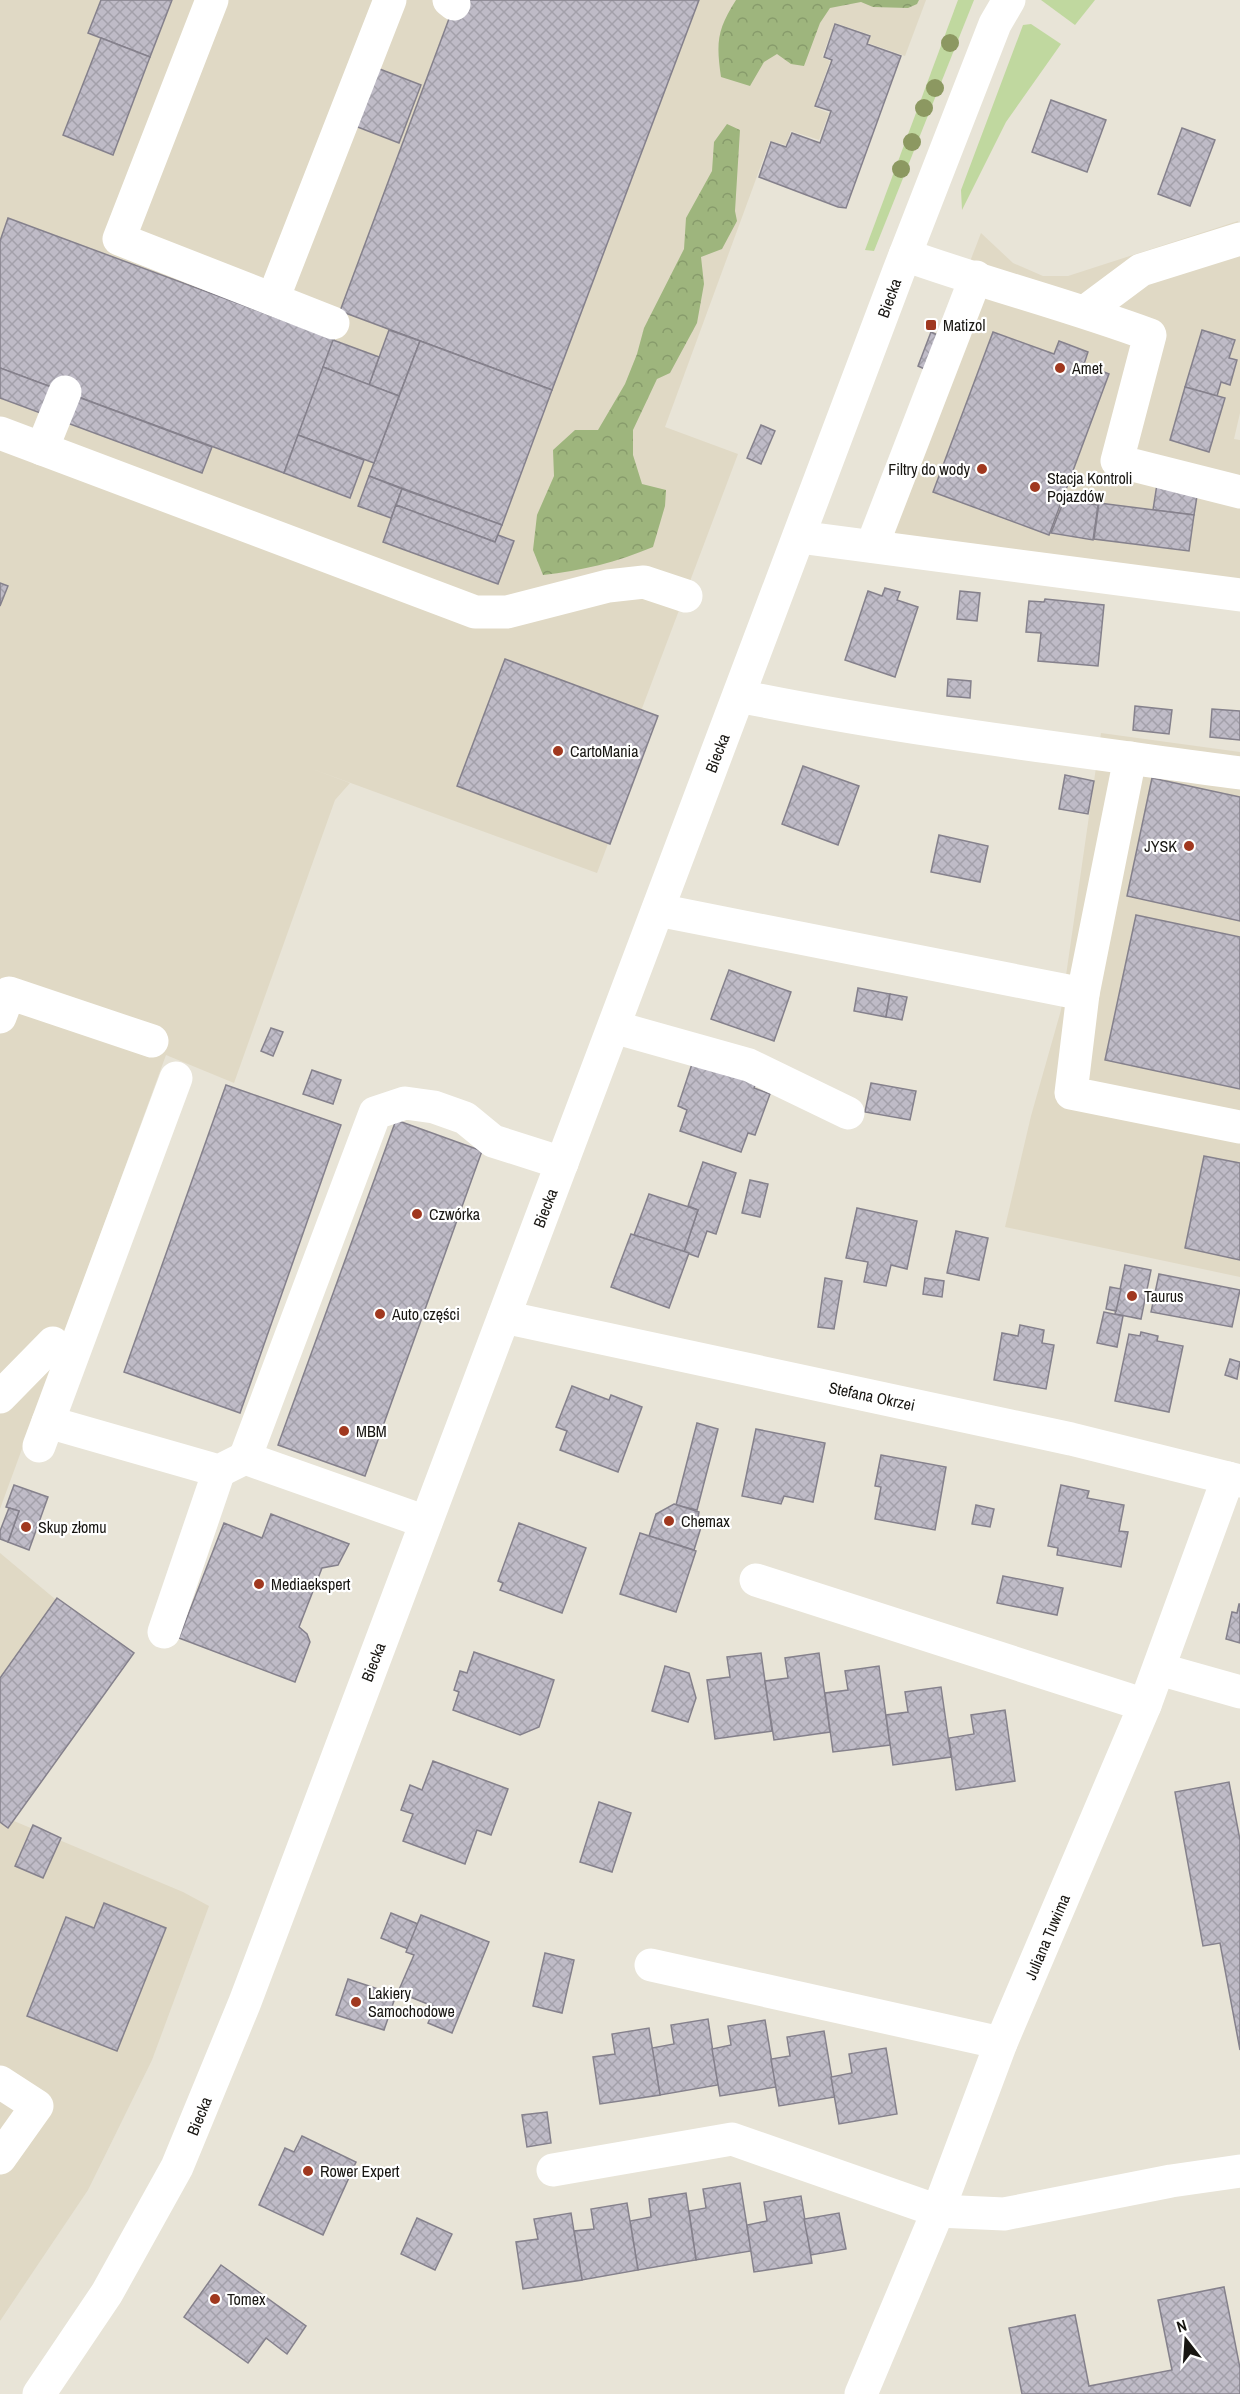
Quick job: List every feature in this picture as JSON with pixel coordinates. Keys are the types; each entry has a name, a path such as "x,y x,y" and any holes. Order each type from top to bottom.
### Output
{"street":[{"path":"212,0 119,239 333,323"},
{"path":"273,299 390,0"},
{"name":"Biecka","path":"39,2394 107,2293 177,2167 245,2002 905,255 995,24 1009,0"},
{"path":"1086,311 1141,270 1240,239"},
{"path":"905,255 944,269 1086,311 1150,335 1117,461 1240,492"},
{"path":"872,546 976,277"},
{"path":"42,449 65,392"},
{"path":"0,433 475,612 507,612 608,586 644,582 686,596"},
{"path":"799,537 1240,595"},
{"path":"739,696 791,707 1240,773"},
{"path":"1130,758 1083,994 1071,1093 1240,1127"},
{"path":"658,910 1083,994"},
{"path":"3,1000 152,1041"},
{"path":"614,1027 748,1065 848,1113"},
{"path":"177,1078 43,1434 232,1464 426,1522"},
{"path":"164,1632 375,1113 405,1103 434,1107 465,1118 493,1141 562,1163"},
{"name":"Stefana Okrzei","path":"504,1317 1059,1437 1234,1480"},
{"path":"0,1397 53,1343"},
{"name":"Juliana Tuwima","path":"861,2394 938,2211 1001,2043 1145,1705 1234,1480"},
{"path":"756,1580 1145,1705"},
{"path":"1158,1669 1240,1692"},
{"path":"651,1965 1001,2043"},
{"path":"0,2082 37,2106 0,2158"},
{"path":"553,2170 732,2139 938,2211 1004,2214 1171,2181 1240,2171"}],"shaded area":[{"path":"0,0 926,0 905,56 868,43 871,35 835,23 822,57 830,61 814,107 829,113 819,140 791,131 786,145 770,141 665,427 738,454 641,711 656,717 597,873 307,767 350,783 335,800 234,1083 166,1055 0,1509"},
{"path":"1238,221 1240,227 1240,413 1234,439 1240,440 1240,585 865,535 981,233 1013,263 1043,276 1068,276"},
{"path":"1101,733 1240,752 1240,1277 1005,1227 1031,1116 1061,1010"},
{"path":"0,1553 55,1599 134,1653 14,1821 183,1892 209,1906 152,2060 88,2190 0,2321"}],"green space":[{"path":"736,0 919,0 917,4 908,8 873,7 861,2 830,8 820,23 804,66 791,64 777,54 764,62 750,86 721,77 720,37 725,20"},
{"path":"958,0 974,0 874,251 865,250"},
{"path":"1041,0 1095,0 1075,25"},
{"path":"1031,24 1061,44 1006,122 962,210 961,190 1023,25"},
{"path":"727,124 740,130 735,211 737,221 722,249 701,257 704,284 697,323 670,373 657,379 633,430 633,455 642,484 666,490 665,506 653,547 599,565 543,575 533,550 537,515 554,476 553,450 575,430 598,430 625,384 644,328 684,249 686,218 712,171 714,142"}],"building":[{"path":"101,0 172,0 150,57 88,33"},
{"path":"456,0 699,0 552,390 340,311"},
{"path":"835,24 870,36 867,44 901,56 846,208 759,177 771,142 786,147 792,133 820,143 831,111 815,106 832,60 824,57"},
{"path":"101,38 150,57 113,155 63,135"},
{"path":"359,61 421,85 399,143 337,119"},
{"path":"1051,100 1106,120 1087,172 1032,152"},
{"path":"1182,128 1215,140 1190,206 1158,194"},
{"path":"8,218 334,339 284,473 0,368 0,241"},
{"path":"389,330 420,341 399,396 369,385"},
{"path":"1202,330 1235,340 1229,358 1237,360 1230,385 1221,382 1217,396 1185,387"},
{"path":"931,332 942,337 929,371 918,366"},
{"path":"993,332 1054,354 1059,341 1088,352 1084,364 1109,374 1049,535 933,492"},
{"path":"333,340 379,357 369,385 323,367"},
{"path":"420,341 552,390 502,525 369,476"},
{"path":"323,367 399,396 374,463 298,435"},
{"path":"0,368 212,447 202,473 0,398"},
{"path":"1185,387 1225,398 1209,452 1170,440"},
{"path":"761,425 775,431 761,464 747,458"},
{"path":"298,435 364,460 350,498 284,473"},
{"path":"369,476 402,489 391,518 358,506"},
{"path":"1157,484 1198,490 1194,515 1153,510"},
{"path":"402,489 502,525 495,542 396,505"},
{"path":"1064,500 1098,505 1093,540 1051,533"},
{"path":"1099,503 1194,515 1189,551 1094,539"},
{"path":"396,505 495,542 498,535 514,541 498,584 383,542"},
{"path":"0,583 8,586 0,606"},
{"path":"885,588 900,592 897,600 918,607 895,677 845,660 868,591 882,596"},
{"path":"960,591 980,593 977,621 957,619"},
{"path":"1045,599 1104,605 1098,666 1038,661 1041,633 1026,632 1029,601 1044,602"},
{"name":"CartoMania","path":"505,659 658,716 610,844 457,786"},
{"path":"948,679 971,681 970,698 947,696"},
{"path":"1135,706 1172,710 1169,734 1133,730"},
{"path":"1212,709 1240,711 1240,740 1210,737"},
{"path":"803,766 859,786 838,845 782,824"},
{"path":"1065,775 1094,781 1088,814 1059,809"},
{"name":"JYSK","path":"1152,778 1240,797 1240,921 1127,896"},
{"path":"939,835 988,846 980,882 931,872"},
{"path":"1136,915 1240,937 1240,1089 1105,1060"},
{"path":"729,970 791,992 774,1041 711,1019"},
{"path":"858,988 890,994 886,1017 854,1011"},
{"path":"890,994 907,997 902,1020 886,1017"},
{"path":"271,1028 283,1032 273,1056 261,1051"},
{"path":"694,1058 757,1080 754,1088 770,1094 755,1135 748,1133 741,1152 680,1131 687,1110 678,1106"},
{"path":"312,1070 341,1080 333,1104 303,1094"},
{"path":"871,1083 916,1091 910,1120 865,1112"},
{"path":"226,1085 341,1125 240,1413 124,1372"},
{"path":"396,1120 482,1151 365,1476 278,1445"},
{"path":"1204,1156 1240,1163 1240,1260 1185,1248"},
{"path":"703,1162 736,1173 716,1234 707,1231 698,1257 684,1252 698,1210 688,1206"},
{"path":"750,1180 768,1184 760,1217 742,1213"},
{"path":"649,1194 698,1210 684,1252 634,1235"},
{"path":"857,1208 917,1221 907,1269 891,1265 886,1286 864,1282 868,1262 846,1258"},
{"path":"956,1231 988,1238 979,1280 947,1273"},
{"path":"631,1234 689,1253 669,1308 611,1287"},
{"path":"1125,1265 1151,1270 1141,1319 1115,1314"},
{"path":"1159,1274 1240,1290 1232,1327 1151,1312"},
{"path":"825,1278 842,1281 834,1329 818,1327"},
{"path":"925,1278 944,1281 942,1297 923,1294"},
{"path":"1110,1287 1121,1289 1116,1311 1106,1309"},
{"path":"1104,1312 1123,1316 1117,1347 1097,1343"},
{"path":"1020,1325 1044,1330 1042,1343 1054,1345 1046,1389 994,1380 1002,1333 1018,1336"},
{"path":"1141,1332 1158,1336 1157,1341 1183,1346 1169,1412 1115,1401 1129,1334 1140,1336"},
{"path":"1230,1359 1240,1362 1237,1379 1225,1375"},
{"path":"572,1386 609,1400 611,1395 642,1407 618,1472 560,1450 567,1431 556,1427"},
{"path":"697,1423 718,1429 697,1510 676,1505"},
{"path":"756,1429 825,1443 813,1502 784,1496 781,1504 742,1496"},
{"path":"881,1455 946,1467 935,1530 875,1519 881,1487 875,1486"},
{"name":"Skup złomu","path":"14,1485 48,1497 29,1550 8,1542 19,1511 6,1507"},
{"path":"1061,1485 1089,1491 1087,1498 1124,1505 1119,1531 1128,1532 1121,1567 1057,1555 1058,1548 1048,1546"},
{"path":"674,1504 699,1512 697,1523 702,1524 694,1550 649,1536 656,1514"},
{"path":"976,1505 994,1509 990,1527 972,1524"},
{"path":"9,1508 19,1511 8,1542 0,1539 0,1531"},
{"path":"271,1514 349,1544 338,1565 322,1568 299,1627 307,1634 310,1642 295,1682 179,1638 224,1523 262,1538"},
{"path":"519,1523 586,1548 562,1613 500,1590 503,1583 498,1581"},
{"path":"640,1533 696,1551 676,1612 620,1594"},
{"path":"1003,1576 1063,1588 1057,1615 997,1603"},
{"path":"57,1598 134,1653 8,1828 0,1822 0,1678"},
{"path":"1239,1604 1240,1643 1226,1639 1232,1612 1237,1613"},
{"path":"474,1652 554,1680 539,1727 520,1735 453,1710 459,1692 454,1690 460,1671 467,1673"},
{"path":"761,1653 772,1731 715,1739 707,1680 730,1677 727,1657"},
{"path":"819,1653 830,1732 774,1740 765,1681 788,1678 785,1658"},
{"path":"665,1666 689,1673 696,1698 688,1722 652,1711"},
{"path":"879,1666 890,1745 833,1752 825,1693 848,1690 845,1671"},
{"path":"941,1687 951,1757 893,1765 886,1715 908,1712 905,1692"},
{"path":"1005,1710 1015,1781 956,1790 949,1738 974,1734 971,1715"},
{"path":"433,1761 508,1789 491,1835 477,1830 465,1864 403,1841 413,1814 401,1810 410,1785 422,1790"},
{"path":"1229,1782 1240,1840 1240,2050 1220,1943 1203,1946 1175,1792"},
{"path":"599,1802 631,1813 612,1872 580,1862"},
{"path":"33,1825 61,1838 43,1878 15,1866"},
{"path":"104,1903 166,1928 117,2051 27,2016 66,1917 94,1928"},
{"path":"391,1913 418,1924 408,1949 381,1938"},
{"path":"421,1915 489,1942 452,2033 428,2023 435,2007 398,1992 414,1955 406,1952"},
{"path":"545,1953 574,1960 562,2013 533,2006"},
{"path":"348,1979 396,1995 384,2030 336,2015"},
{"path":"708,2019 718,2085 660,2095 652,2048 674,2044 671,2025"},
{"path":"765,2020 776,2087 720,2096 712,2049 731,2045 728,2026"},
{"path":"649,2028 660,2095 600,2104 593,2057 615,2054 612,2034"},
{"path":"824,2031 835,2097 779,2106 771,2059 790,2056 787,2037"},
{"path":"886,2048 897,2114 839,2124 831,2077 852,2073 849,2054"},
{"path":"547,2112 551,2143 527,2147 522,2115"},
{"path":"302,2136 356,2162 323,2235 259,2205 285,2148 294,2152"},
{"path":"740,2183 751,2251 696,2260 689,2211 706,2208 703,2189"},
{"path":"686,2193 696,2260 638,2270 630,2221 651,2217 649,2199"},
{"path":"801,2196 812,2263 754,2272 747,2225 767,2221 764,2202"},
{"path":"627,2203 638,2270 582,2280 574,2231 594,2229 591,2209"},
{"path":"571,2213 582,2280 523,2289 516,2242 538,2239 534,2219"},
{"path":"839,2213 846,2249 811,2255 804,2219"},
{"path":"417,2218 452,2234 435,2270 401,2254"},
{"path":"221,2265 306,2326 287,2354 266,2338 248,2363 184,2317"},
{"path":"1224,2287 1240,2368 1240,2394 1022,2394 1009,2328 1075,2315 1089,2386 1172,2370 1158,2300"}],"place":[{"name":"Matizol","path":"931,325"},
{"name":"Amet","path":"1060,368"},
{"name":"Filtry do wody","path":"982,469"},
{"name":"Stacja Kontroli Pojazdów","path":"1035,487"},
{"name":"CartoMania","path":"558,751"},
{"name":"JYSK","path":"1189,846"},
{"name":"Czwórka","path":"417,1214"},
{"name":"Taurus","path":"1132,1296"},
{"name":"Auto części","path":"380,1314"},
{"name":"MBM","path":"344,1431"},
{"name":"Chemax","path":"669,1521"},
{"name":"Skup złomu","path":"26,1527"},
{"name":"Mediaekspert","path":"259,1584"},
{"name":"Lakiery Samochodowe","path":"356,2002"},
{"name":"Rower Expert","path":"308,2171"},
{"name":"Tomex","path":"215,2299"}]}
